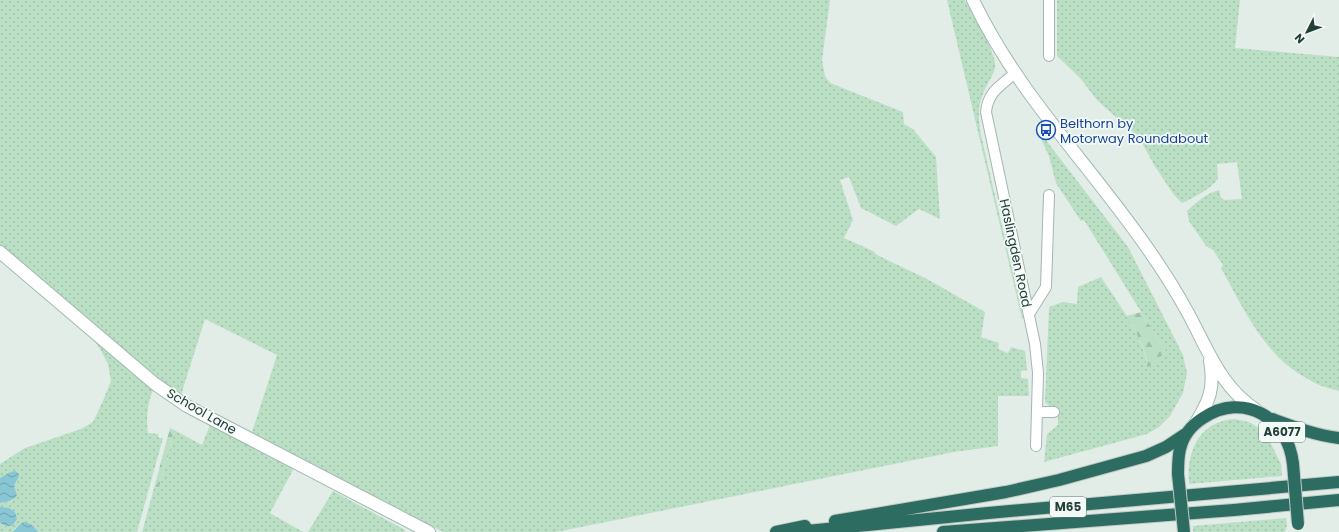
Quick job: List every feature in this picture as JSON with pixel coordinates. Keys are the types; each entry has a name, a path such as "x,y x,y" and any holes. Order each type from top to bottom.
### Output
{"highway":[{"name":"A6077","path":"1184,532 1178,474 1180,450 1187,434 1195,424 1212,412 1225,408 1238,407 1256,410 1268,418 1281,431 1286,439 1292,453 1298,528"},
{"path":"1268,418 1299,429 1339,438"},
{"path":"776,532 826,522 1006,492 1059,480 1146,456 1166,447 1187,434"},
{"name":"M65","path":"797,532 988,513 1339,482"},
{"name":"M65","path":"943,532 1234,510 1339,500"}],"main road":[{"path":"973,0 996,44 1014,74 1152,254 1188,312 1208,354 1229,386 1242,400 1256,410"},
{"name":"School Lane","path":"0,252 172,396 206,416 430,532"},
{"path":"1195,424 1208,401 1211,390 1212,377 1208,354"}],"street":[{"path":"1049,0 1049,56"},
{"name":"Haslingden Road","path":"1014,74 991,95 986,112 1035,344 1038,373 1036,446"},
{"path":"1029,314 1046,287 1049,195"},
{"path":"1037,412 1054,412"}],"green space":[{"path":"0,0 830,0 822,60 825,76 830,83 903,112 904,124 913,129 936,157 940,219 919,209 896,226 861,208 849,177 840,180 853,220 844,238 927,279 985,312 981,337 999,343 998,349 1008,353 1011,347 1025,351 1027,370 1021,371 1021,378 1028,379 1029,396 998,396 998,446 954,452 556,532 443,532 252,432 277,355 205,319 181,395 166,385 0,245"},
{"path":"947,0 965,0 988,43 995,60 994,72 981,100 979,122 1023,317 1022,319"},
{"path":"1057,0 1240,0 1235,48 1339,57 1339,391 1315,383 1293,369 1279,358 1267,345 1238,299 1221,268 1223,265 1213,250 1206,246 1189,221 1187,211 1210,193 1219,190 1221,198 1225,200 1242,199 1237,162 1217,164 1218,179 1202,193 1182,203 1174,195 1154,165 1140,139 1097,100 1080,78 1057,56"},
{"path":"1035,126 1128,247 1183,355 1187,373 1183,393 1170,416 1159,427 1147,434 1044,462 1047,434 1058,425 1058,408 1050,407 1045,402 1049,307 1063,302 1077,304 1078,287 1101,277 1137,334 1146,358 1147,368 1166,352 1084,220 1081,221 1056,183 1049,156"},
{"path":"1141,312 1166,352 1147,368 1146,355 1137,334 1126,316"},
{"path":"94,340 153,390 149,401 147,422 148,433 158,434 159,438 163,438 137,532 38,532 35,527 15,528 12,532 0,532 0,523 6,526 17,519 14,511 6,507 0,507 0,503 13,500 15,492 14,486 17,481 8,473 0,478 0,464 25,448 81,429 93,422 111,381 108,364"},
{"path":"1235,419 1251,423 1265,432 1281,464 1282,476 1189,484 1190,461 1197,440 1212,426 1223,421"},
{"path":"210,425 294,468 270,513 303,532 142,532 154,488 159,487 174,430 202,445"},
{"path":"170,428 174,430 167,461 159,487 154,488"},
{"path":"333,491 405,530 404,532 308,532"},
{"path":"1286,518 1287,525 1285,532 1193,532 1193,526"}],"water":[{"path":"15,471 19,476 14,486 17,496 9,501 0,503 0,478"},
{"path":"0,507 6,507 14,511 17,519 12,526 6,526 0,523"},
{"path":"23,522 32,525 38,532 12,532"}],"place":[{"name":"Belthorn by Motorway Roundabout","path":"1046,130"}]}
